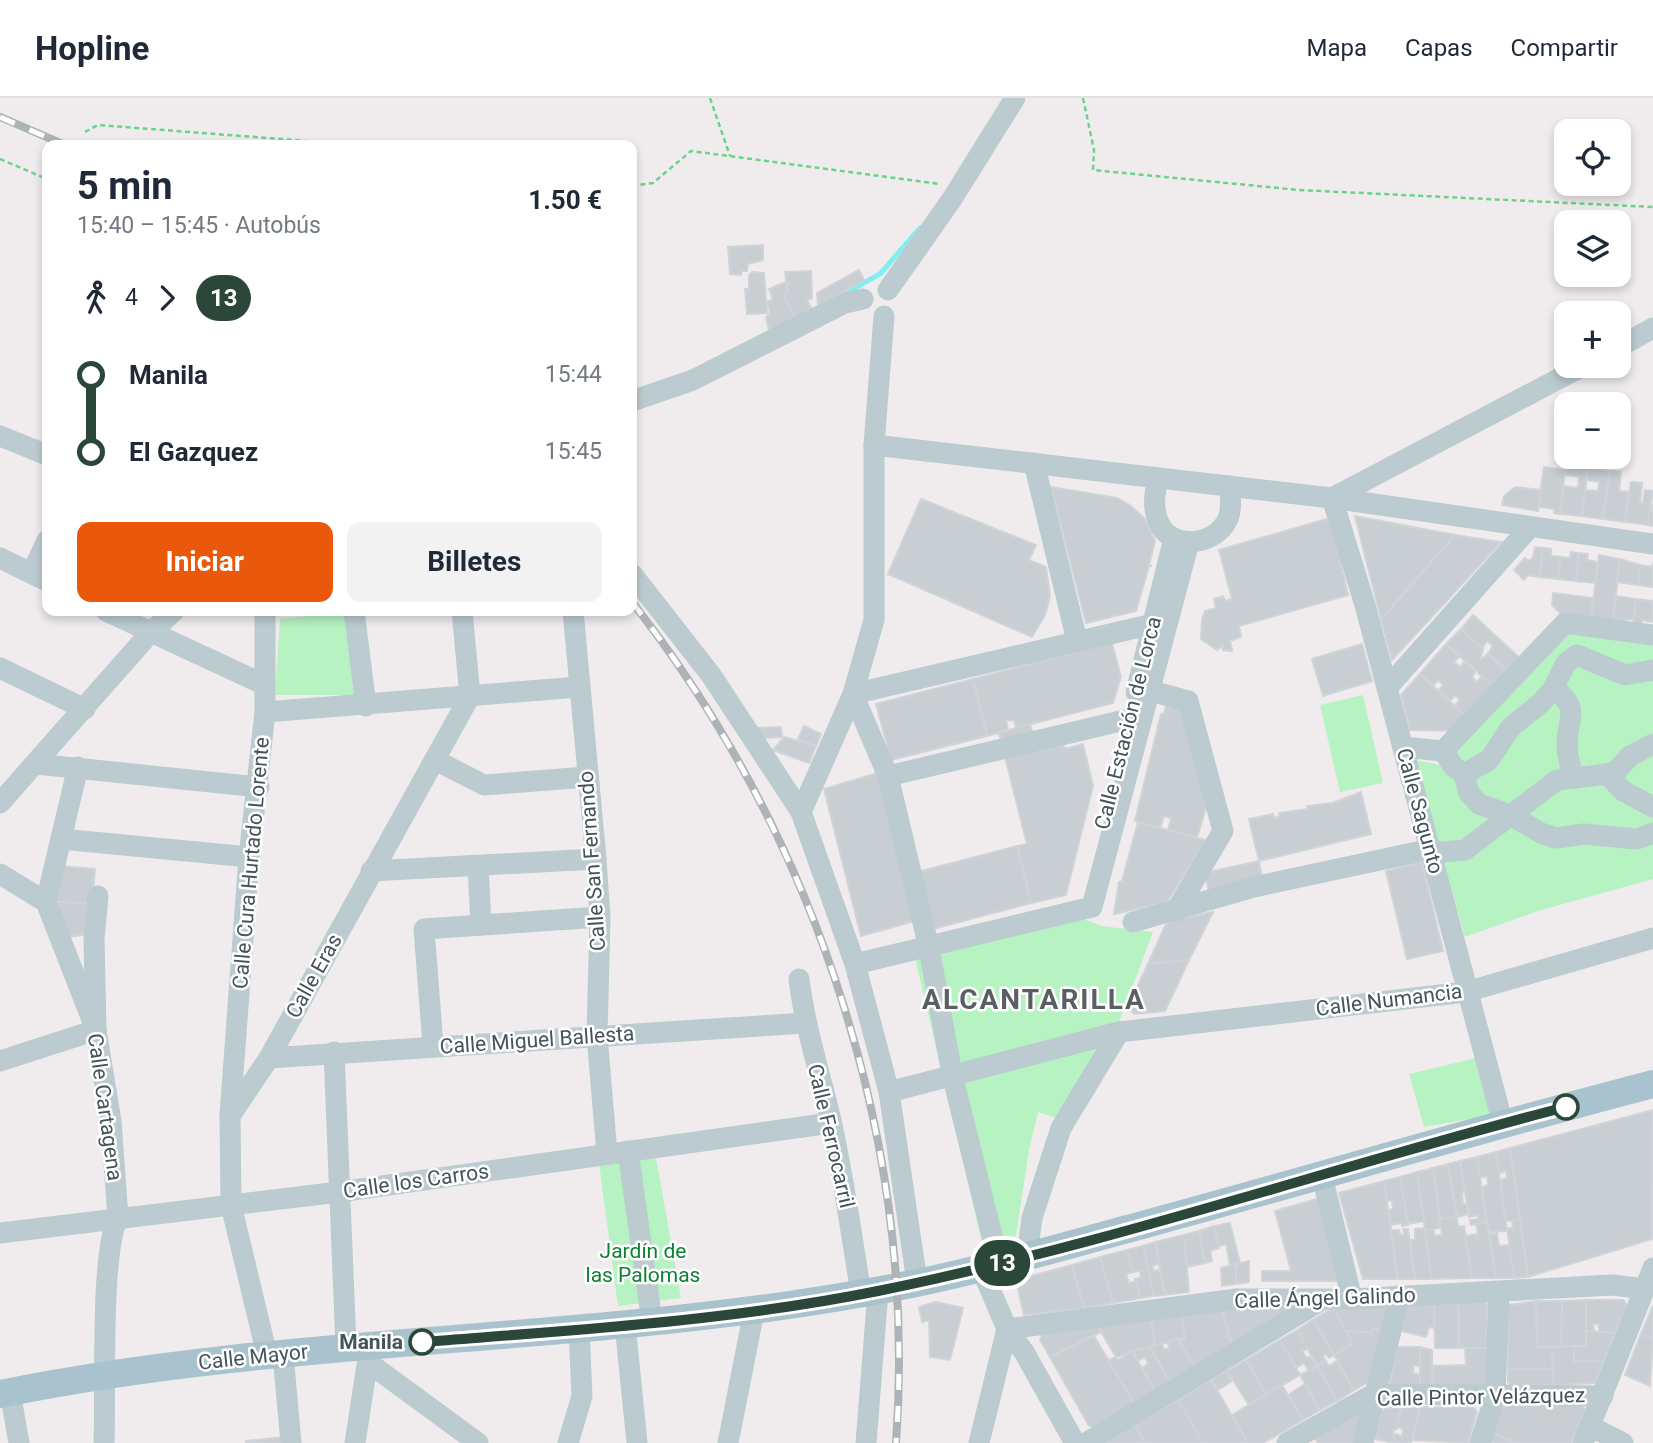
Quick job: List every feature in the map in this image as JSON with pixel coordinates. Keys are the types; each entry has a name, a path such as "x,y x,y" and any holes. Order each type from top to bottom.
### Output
{"main road":[{"name":"Calle Mayor","path":"3,1389 106,1373 275,1354 361,1352 754,1311 870,1292 990,1266 1653,1084"}],"street":[{"path":"888,290 961,186 1015,98"},
{"path":"637,399 692,380 845,303 863,299 876,287 888,290"},
{"path":"801,812 853,694 874,620 874,445 884,316 893,304 888,290"},
{"path":"863,299 868,314 884,316"},
{"path":"1631,340 1653,328"},
{"path":"1332,498 1560,378"},
{"path":"0,436 42,453"},
{"path":"874,445 1332,498 1653,544"},
{"path":"1034,463 1077,641"},
{"path":"1158,478 1153,501 1158,523 1182,540 1208,539 1225,524 1231,508 1230,486"},
{"name":"Calle Sagunto","path":"1332,498 1387,688 1503,1124"},
{"path":"1387,688 1530,527"},
{"name":"Calle Estación de Lorca","path":"1087,907 1153,624 1182,540"},
{"name":"Calle Estación de Lorca","path":"1087,907 1151,691 1182,540"},
{"path":"0,558 40,577"},
{"path":"637,580 711,675 801,812 855,964 888,1092 917,1282"},
{"path":"116,616 265,685"},
{"path":"0,803 150,633 169,616"},
{"name":"Calle Cura Hurtado Lorente","path":"230,1116 249,857 259,787 265,712 265,616"},
{"path":"355,616 366,706"},
{"path":"462,616 470,696"},
{"name":"Calle San Fernando","path":"573,616 600,917 597,1036 617,1153 638,1323 637,1443"},
{"path":"1565,623 1653,635"},
{"path":"1565,623 1577,655 1625,675 1653,670"},
{"path":"1443,751 1565,623"},
{"path":"853,694 1153,624"},
{"path":"1464,774 1489,760 1511,727 1541,703 1553,689 1566,663 1577,655"},
{"path":"0,667 85,709"},
{"path":"265,712 579,687"},
{"path":"1553,689 1567,700 1571,709 1567,743 1573,778"},
{"path":"1151,691 1188,701 1223,831 1176,911"},
{"path":"853,694 888,776 929,948 990,1266 1007,1329 1024,1352 1075,1443"},
{"name":"Calle Eras","path":"230,1116 270,1058 470,696"},
{"path":"888,776 1129,719"},
{"path":"1133,922 1254,887 1431,851 1465,850 1557,780 1608,774 1616,771 1630,756 1653,744"},
{"path":"1403,747 1443,751 1454,767 1464,774 1469,793 1479,804 1510,815 1556,838 1584,834 1637,839 1653,833"},
{"path":"435,760 484,785 587,776"},
{"path":"36,764 259,787"},
{"path":"0,874 46,902 78,767"},
{"path":"1608,774 1623,790 1653,807"},
{"path":"61,839 249,857"},
{"path":"371,871 596,859"},
{"path":"478,866 481,925"},
{"path":"0,1061 96,1030 94,939 99,895"},
{"name":"Calle Cartagena","path":"46,902 96,1030 112,1133 118,1218 112,1229 104,1443"},
{"path":"855,964 929,948 1087,907"},
{"path":"433,1046 424,929 600,917"},
{"name":"Calle Numancia","path":"888,1092 1119,1032 1466,992 1653,939"},
{"name":"Calle Ferrocarril","path":"799,979 805,1023 870,1292 866,1443"},
{"name":"Calle Miguel Ballesta","path":"270,1058 805,1023"},
{"path":"1027,1256 1032,1218 1060,1128 1119,1032"},
{"path":"334,1052 339,1192 361,1352 355,1443"},
{"path":"230,1116 231,1205 275,1354 291,1443"},
{"name":"Calle los Carros","path":"0,1233 339,1192 831,1123"},
{"path":"1322,1176 1352,1298"},
{"path":"1623,1443 1586,1434 1653,1268"},
{"name":"Calle Ángel Galindo","path":"1007,1329 1237,1299 1499,1293 1612,1286 1645,1289"},
{"path":"1480,1443 1495,1397 1499,1293"},
{"path":"1363,1443 1400,1295"},
{"path":"1086,1443 1324,1299"},
{"path":"728,1443 754,1311"},
{"path":"568,1443 582,1396 579,1329"},
{"path":"979,1443 1007,1329"},
{"path":"361,1352 478,1443"},
{"path":"3,1389 19,1443"},
{"name":"Calle Pintor Velázquez","path":"1287,1443 1374,1394 1603,1396"}],"path":[{"path":"710,98 730,156"},
{"path":"1083,98 1094,150 1093,170 1299,190 1653,207"},
{"path":"85,132 98,125 294,140"},
{"path":"637,185 653,183 691,151 961,186"},
{"path":"0,159 42,177"}],"green space":[{"path":"348,616 355,695 275,695 280,619"},
{"path":"1565,623 1653,636 1653,879 1538,911 1465,937 1415,760 1440,765"},
{"path":"1363,695 1383,783 1340,792 1320,705"},
{"path":"1082,918 1101,926 1153,932 1119,1022 1057,1118 1038,1112 1029,1150 1014,1248 985,1255 915,958"},
{"path":"1481,1057 1498,1114 1424,1127 1409,1074"},
{"name":"Jardín de las Palomas","path":"656,1158 681,1298 618,1306 599,1163"}],"building":[{"path":"763,245 763,260 748,264 747,271 742,271 741,275 730,274 728,247"},
{"path":"859,270 864,280 818,306 817,293"},
{"path":"811,271 812,298 807,301 813,310 797,319 783,296 788,293 785,272"},
{"path":"752,272 764,273 767,313 747,314 745,289 749,289 749,275"},
{"path":"786,282 788,293 783,296 797,319 770,335 766,318 770,312 767,302 773,299 769,289"},
{"path":"1544,467 1565,470 1560,514 1554,513 1554,509 1538,507"},
{"path":"1566,469 1588,469 1582,516 1560,514 1564,486 1578,488 1579,477 1565,475"},
{"path":"1588,469 1610,471 1603,519 1582,516 1585,490 1598,491 1599,482 1587,480"},
{"path":"1610,471 1621,472 1619,491 1629,492 1625,522 1603,519"},
{"path":"1631,482 1642,483 1640,503 1643,503 1645,490 1653,491 1648,525 1625,522"},
{"path":"1051,487 1117,498 1130,505 1145,519 1155,541 1149,565 1152,566 1149,566 1136,611 1086,623"},
{"path":"1515,487 1541,490 1538,511 1502,505 1504,496"},
{"path":"921,499 1036,545 1029,560 1046,567 1050,597 1045,615 1032,637 888,574"},
{"path":"1651,504 1653,505 1653,526 1648,525"},
{"path":"1355,516 1455,535 1381,619"},
{"path":"1330,518 1348,595 1239,626 1241,637 1230,641 1232,651 1223,650 1222,646 1217,650 1201,639 1202,620 1205,611 1216,608 1214,599 1223,596 1225,601 1232,599 1219,550"},
{"path":"1455,535 1501,542 1392,660 1381,619"},
{"path":"1535,547 1543,548 1539,577 1528,575 1524,580 1514,570 1525,558 1528,561 1533,558"},
{"path":"1543,548 1551,549 1551,556 1561,557 1558,579 1539,577"},
{"path":"1571,552 1579,553 1576,581 1558,579 1561,557 1570,558"},
{"path":"1579,553 1588,554 1587,560 1598,562 1595,583 1576,581"},
{"path":"1599,555 1620,559 1613,621 1591,618"},
{"path":"1620,559 1640,565 1638,585 1617,582"},
{"path":"1653,563 1653,587 1638,585 1640,565 1652,567"},
{"path":"1553,593 1593,598 1591,618 1560,613 1552,605"},
{"path":"1616,596 1636,599 1634,619 1613,621"},
{"path":"1636,599 1653,601 1653,622 1642,620 1641,625 1633,624"},
{"path":"1473,615 1521,659 1509,672 1488,653 1493,646 1487,641 1482,648 1461,629"},
{"path":"1461,629 1483,649 1480,660 1488,654 1509,672 1495,688 1446,644"},
{"path":"1112,643 1121,677 1113,703 1016,728 1014,720 1006,721 1008,730 987,736 973,679"},
{"path":"1362,644 1372,681 1323,696 1312,659"},
{"path":"1446,644 1460,656 1454,662 1460,667 1465,661 1476,671 1472,677 1477,682 1482,676 1495,688 1468,718 1455,706 1460,700 1455,695 1450,701 1438,691 1443,685 1438,680 1433,686 1420,674"},
{"path":"1420,674 1468,718 1455,731 1410,730 1401,695"},
{"path":"973,679 987,736 891,760 876,704"},
{"path":"1166,706 1187,709 1207,804 1197,838 1168,830 1171,818 1164,816 1160,828 1135,821 1161,714 1164,714"},
{"path":"1030,724 1038,751 1063,745 1065,749 1083,744 1093,786 1066,895 1031,903 1017,846 1027,844 999,733"},
{"path":"804,726 821,734 816,746 798,739"},
{"path":"781,727 782,737 763,738 757,728"},
{"path":"784,737 816,746 809,763 773,750"},
{"path":"881,772 918,920 861,936 824,789"},
{"path":"1361,792 1371,834 1259,861 1249,819 1273,814 1274,818 1280,816 1279,813 1332,803"},
{"path":"1138,822 1206,840 1167,902 1114,914 1119,882 1122,881"},
{"path":"1017,846 1031,903 933,929 918,872"},
{"path":"1259,861 1262,878 1209,891 1204,873"},
{"path":"1422,862 1443,951 1407,959 1386,871"},
{"path":"59,866 95,869 92,904 57,902"},
{"path":"57,902 92,904 90,934 67,937"},
{"path":"1213,912 1189,960 1148,964 1165,926 1170,921"},
{"path":"1189,960 1165,1011 1134,1014 1128,1007 1148,964"},
{"path":"1653,1110 1652,1239 1528,1277 1510,1148"},
{"path":"1510,1148 1520,1220 1506,1221 1500,1180 1507,1178 1506,1171 1499,1173 1496,1152"},
{"path":"1496,1152 1507,1231 1488,1232 1481,1187 1488,1185 1487,1176 1480,1178 1477,1157"},
{"path":"1477,1157 1487,1222 1471,1225 1470,1220 1478,1219 1478,1215 1469,1217 1460,1161"},
{"path":"1460,1161 1465,1191 1462,1193 1463,1204 1467,1204 1469,1214 1457,1217 1448,1164"},
{"path":"1448,1164 1457,1217 1440,1219 1433,1168"},
{"path":"1433,1168 1441,1228 1425,1230 1417,1172"},
{"path":"1417,1172 1424,1221 1408,1224 1400,1177"},
{"path":"1400,1177 1408,1225 1402,1226 1402,1223 1390,1225 1388,1210 1393,1209 1392,1200 1387,1201 1384,1181"},
{"path":"1384,1181 1398,1279 1363,1279 1339,1193"},
{"path":"1320,1198 1342,1281 1262,1281 1262,1271 1291,1271 1275,1211"},
{"path":"1457,1217 1458,1227 1464,1226 1472,1278 1431,1279 1424,1230 1434,1229 1434,1236 1442,1235 1440,1219"},
{"path":"1520,1220 1528,1277 1514,1278 1507,1228 1513,1228 1512,1221"},
{"path":"1487,1222 1496,1278 1472,1278 1465,1236 1478,1234 1476,1224"},
{"path":"1230,1223 1240,1263 1230,1265 1226,1244 1219,1246 1214,1226"},
{"path":"1214,1226 1219,1248 1210,1251 1212,1261 1205,1263 1199,1231"},
{"path":"1425,1228 1431,1279 1415,1279 1410,1240 1415,1240 1415,1229"},
{"path":"1403,1229 1408,1229 1415,1279 1398,1279 1391,1230 1399,1230 1400,1235 1404,1235"},
{"path":"1199,1231 1205,1263 1187,1267 1184,1235"},
{"path":"1497,1233 1499,1246 1509,1245 1514,1278 1496,1278 1489,1234"},
{"path":"1184,1235 1189,1292 1165,1295 1155,1242"},
{"path":"1155,1242 1159,1264 1152,1266 1154,1271 1158,1270 1161,1274 1165,1295 1154,1296 1143,1246"},
{"path":"1143,1246 1154,1296 1140,1298 1135,1279 1141,1277 1140,1271 1133,1272 1127,1250"},
{"path":"1127,1250 1133,1272 1126,1274 1129,1283 1136,1281 1140,1298 1113,1303 1100,1257"},
{"path":"1100,1257 1113,1303 1084,1308 1072,1265"},
{"path":"1249,1261 1249,1282 1236,1284 1236,1264"},
{"path":"1236,1264 1236,1284 1222,1286 1221,1268"},
{"path":"1072,1265 1084,1308 1024,1315 1016,1280"},
{"path":"1586,1300 1586,1346 1561,1346 1562,1301"},
{"path":"1586,1300 1623,1300 1627,1305 1615,1333 1599,1332 1599,1324 1593,1324 1594,1331 1586,1331"},
{"path":"1483,1301 1487,1304 1487,1348 1459,1348 1458,1302"},
{"path":"1536,1301 1537,1347 1552,1347 1553,1369 1508,1369 1508,1305"},
{"path":"1536,1301 1562,1301 1561,1346 1537,1347"},
{"path":"936,1302 963,1308 950,1360 930,1357 929,1320 922,1322 919,1307"},
{"path":"1385,1302 1388,1308 1383,1331 1374,1328 1372,1333 1346,1331 1333,1308"},
{"path":"1458,1302 1459,1348 1435,1348 1434,1304"},
{"path":"1434,1304 1434,1328 1429,1327 1426,1337 1402,1331 1407,1306"},
{"path":"1653,1306 1653,1339 1641,1334"},
{"path":"1284,1307 1285,1313 1232,1346 1222,1310"},
{"path":"1333,1308 1353,1342 1334,1355 1313,1320"},
{"path":"1222,1310 1232,1346 1195,1367 1179,1341 1185,1338 1181,1316"},
{"path":"1181,1316 1185,1338 1155,1346 1151,1319"},
{"path":"1151,1319 1155,1346 1116,1357 1098,1326"},
{"path":"1313,1320 1334,1355 1329,1358 1326,1354 1323,1356 1326,1361 1317,1366 1297,1330"},
{"path":"1098,1326 1101,1332 1050,1357 1040,1340 1043,1333"},
{"path":"1374,1328 1383,1331 1368,1382 1354,1390 1334,1355 1353,1344 1346,1331 1372,1333"},
{"path":"1297,1330 1308,1349 1302,1351 1307,1358 1311,1356 1317,1366 1308,1370 1304,1363 1296,1368 1280,1340"},
{"path":"1586,1331 1615,1333 1604,1361 1574,1361 1574,1346 1586,1346"},
{"path":"1641,1334 1653,1339 1650,1386 1625,1375"},
{"path":"1094,1336 1134,1403 1093,1427 1089,1426 1050,1357"},
{"path":"1178,1339 1195,1367 1170,1382 1150,1347 1161,1344 1165,1350 1169,1348 1168,1342"},
{"path":"1280,1340 1300,1375 1266,1395 1246,1360"},
{"path":"1574,1346 1574,1361 1604,1361 1595,1383 1553,1385 1552,1347"},
{"path":"1150,1347 1170,1382 1155,1391 1142,1368 1148,1364 1145,1357 1138,1361 1132,1351"},
{"path":"1397,1347 1420,1347 1420,1367 1414,1365 1413,1373 1420,1375 1420,1387 1393,1387 1390,1382"},
{"path":"1420,1347 1432,1350 1432,1387 1420,1387"},
{"path":"1465,1348 1487,1348 1487,1383 1483,1388 1432,1387 1433,1366 1466,1365"},
{"path":"1132,1351 1155,1391 1134,1403 1108,1360 1116,1357 1118,1360"},
{"path":"1246,1360 1266,1395 1249,1405 1227,1371"},
{"path":"1326,1361 1329,1366 1337,1361 1354,1390 1337,1401 1317,1366"},
{"path":"1317,1366 1337,1401 1320,1410 1300,1375"},
{"path":"1508,1369 1553,1369 1553,1385 1511,1385 1508,1382"},
{"path":"1227,1371 1232,1381 1218,1390 1211,1380"},
{"path":"1211,1380 1248,1443 1203,1443 1178,1400"},
{"path":"1305,1384 1320,1410 1303,1420 1288,1395"},
{"path":"1282,1385 1303,1420 1263,1443 1248,1443 1232,1415"},
{"path":"1178,1400 1203,1443 1145,1443 1135,1425"},
{"path":"1580,1404 1585,1410 1571,1443 1516,1443 1492,1433 1500,1410 1507,1405"},
{"path":"1420,1407 1473,1407 1477,1412 1468,1443 1412,1440"},
{"path":"1420,1407 1411,1443 1394,1443 1395,1434 1402,1436 1403,1429 1397,1427 1401,1408"},
{"path":"1385,1408 1401,1408 1396,1430 1393,1429 1394,1443 1375,1439 1381,1412"},
{"path":"1356,1412 1361,1415 1354,1443 1318,1443 1314,1436"},
{"path":"1135,1425 1145,1443 1105,1443"},
{"path":"1492,1433 1516,1443 1489,1443"},
{"path":"283,1437 284,1443 246,1443 246,1441"}],"waterway":[{"path":"844,294 880,274 920,228"}],"railway":[{"path":"0,117 53,140"},
{"path":"637,609 697,693 754,790 802,892 841,998 871,1107 890,1218 899,1330 896,1443"}],"bus line":[{"name":"13","path":"422,1342 754,1311 878,1291 981,1269 1566,1107"}],"place":[{"name":"Manila","path":"422,1342"}],"district":[{"name":"ALCANTARILLA","path":"1034,999"}]}
